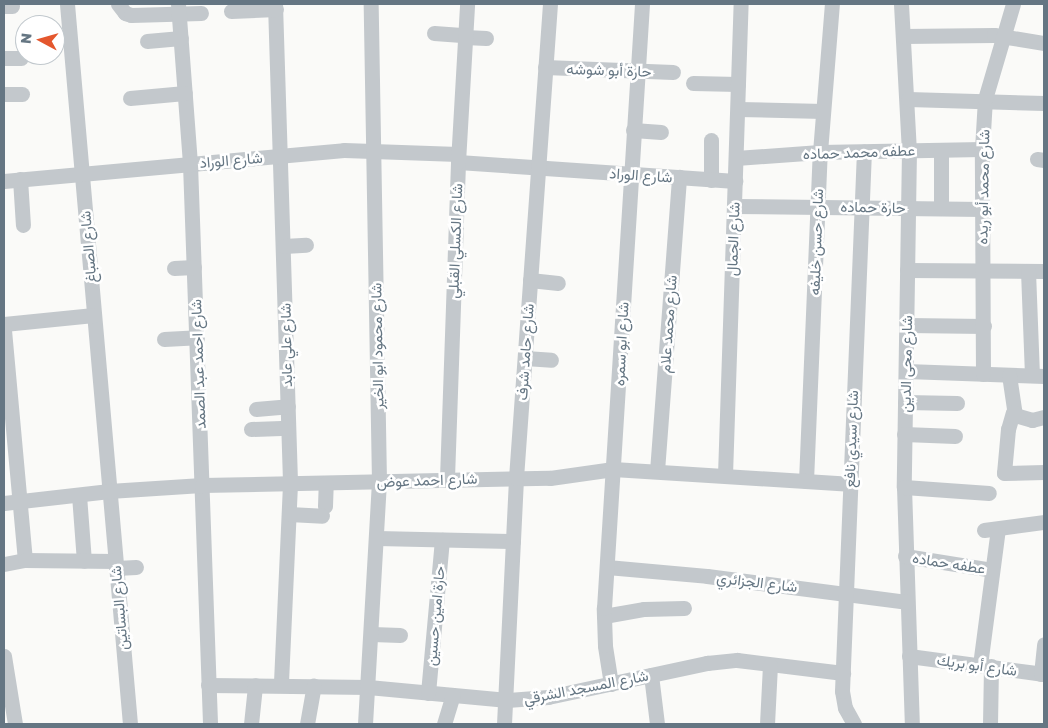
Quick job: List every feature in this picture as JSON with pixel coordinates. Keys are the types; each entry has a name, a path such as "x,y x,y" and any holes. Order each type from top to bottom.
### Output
{"street":[{"name":"شارع الصباغ","path":"67,4 109,491"},
{"path":"118,4 131,15 179,8 201,13"},
{"name":"شارع محمود ابو الخير","path":"365,724 372,634 379,482 371,4"},
{"name":"شارع الكسلي القبلي","path":"447,478 458,158 467,4"},
{"name":"شارع حامد شرف","path":"504,724 507,700 516,478 545,67 555,35 550,4"},
{"name":"شارع ابو سمره","path":"611,684 604,616 642,4"},
{"name":"شارع الجمال","path":"725,475 741,4"},
{"name":"شارع حسن خليفه","path":"806,480 817,206 832,4"},
{"name":"شارع محى الدين","path":"901,4 910,150 904,487 906,602 912,724"},
{"name":"شارع محمد أبو ريده","path":"983,374 982,150 985,99 1013,4"},
{"path":"231,11 275,7"},
{"name":"شارع علي عابد","path":"275,7 282,156 290,484 281,685"},
{"name":"شارع احمد عبد الصمد","path":"179,8 190,164 210,724"},
{"path":"434,33 486,38"},
{"path":"904,36 1004,37 1044,43"},
{"path":"147,41 181,38"},
{"name":"حارة أبو شوشه","path":"545,67 672,72"},
{"path":"693,83 738,84"},
{"path":"130,98 185,93"},
{"path":"4,94 22,94"},
{"path":"908,99 985,99 1044,103"},
{"path":"738,109 823,110"},
{"path":"633,130 661,132"},
{"path":"711,140 711,180"},
{"name":"شارع الوراد","path":"4,181 282,156 374,150 538,167 735,181"},
{"path":"941,150 941,208"},
{"name":"عطفه محمد حماده","path":"736,158 820,152 982,150"},
{"name":"شارع سيدي نافع","path":"854,724 843,701 843,673 847,595 849,484 864,151"},
{"name":"شارع محمد علام","path":"657,471 678,177"},
{"path":"20,179 23,226"},
{"name":"حارة حماده","path":"734,206 982,209"},
{"path":"284,246 306,245"},
{"path":"174,268 194,267"},
{"path":"907,270 1044,271"},
{"path":"906,371 1038,376 1028,271"},
{"path":"530,280 558,283"},
{"path":"4,324 94,316"},
{"path":"907,325 984,326"},
{"path":"4,330 25,560"},
{"path":"164,339 197,337"},
{"path":"525,358 552,360"},
{"path":"1009,375 1013,412 997,474 1044,472"},
{"path":"905,402 956,403"},
{"path":"256,409 288,406"},
{"path":"1013,412 1019,418 1032,420 1044,417"},
{"path":"251,429 288,428"},
{"path":"904,434 955,436"},
{"name":"شارع احمد عوض","path":"4,503 109,491 202,486 379,482 447,478 563,478 613,469 849,484"},
{"path":"289,514 324,511 326,483"},
{"path":"904,487 989,493"},
{"name":"شارع البساتين","path":"109,491 130,724"},
{"path":"80,495 84,561"},
{"path":"990,724 986,665 992,570 991,529 1044,522"},
{"path":"377,538 513,541"},
{"name":"حارة امين حسين","path":"428,693 442,540"},
{"name":"عطفه حماده","path":"905,556 992,570"},
{"path":"4,564 25,560 84,561 136,566"},
{"name":"شارع الجزائري","path":"608,567 707,576 906,602"},
{"path":"604,616 644,609 684,608"},
{"path":"372,634 400,635"},
{"path":"1043,674 1044,644"},
{"path":"4,656 15,724"},
{"name":"شارع أبو بريك","path":"909,656 1043,674"},
{"name":"شارع المسجد الشرقي","path":"208,685 368,687 507,700 548,697 651,674 729,661 843,673"},
{"path":"767,724 770,665"},
{"path":"651,674 658,724"},
{"path":"251,724 255,685"},
{"path":"307,724 314,686"},
{"path":"444,724 453,695"}]}
